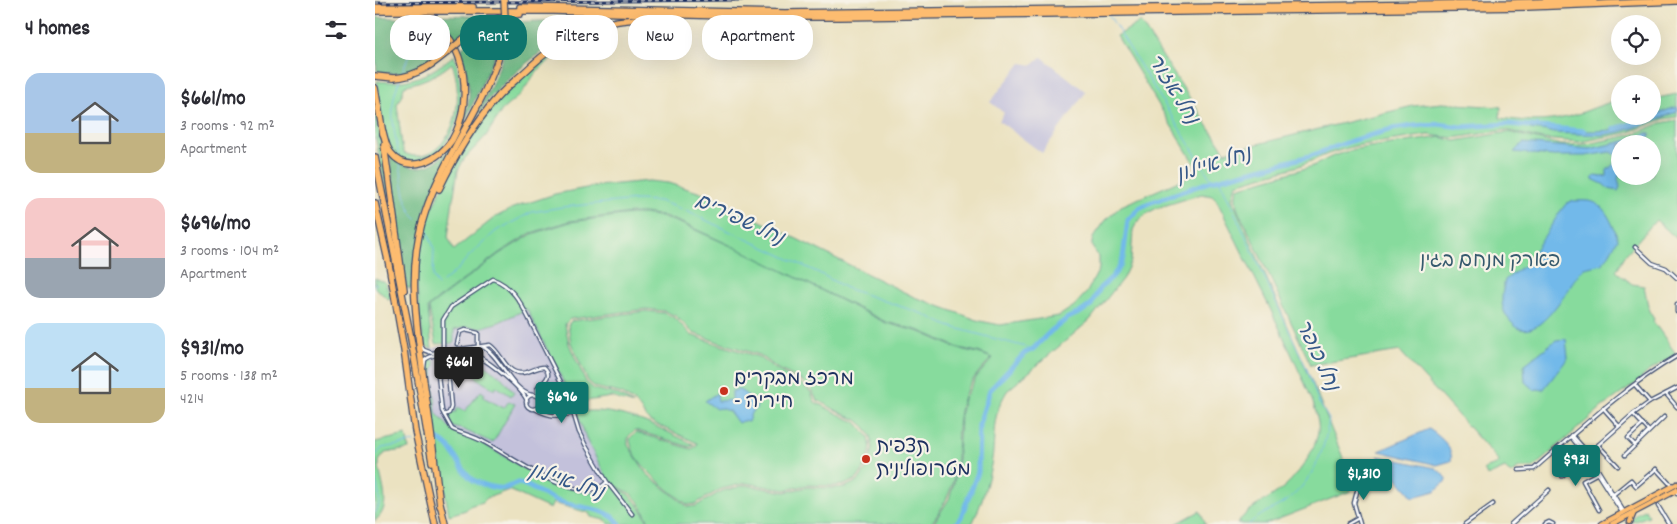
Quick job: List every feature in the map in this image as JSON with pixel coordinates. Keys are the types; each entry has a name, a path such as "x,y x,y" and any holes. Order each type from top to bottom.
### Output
{"highway":[{"path":"428,429 414,282 420,230 427,206 441,175 490,79 503,42 504,0"},
{"path":"375,7 563,7 785,13 1521,3 1594,0"},
{"path":"813,17 1527,7 1677,0"},
{"path":"375,11 554,11 702,15"},
{"path":"383,132 389,151 396,158 410,164 421,164 439,154 449,145 464,106 464,79 453,42 428,18 402,11"},
{"path":"375,76 399,77 421,71 433,65 469,34 484,24 509,15 554,11"},
{"path":"420,230 444,178 481,118 495,100 539,58 572,36 604,24 634,20 702,17"},
{"path":"375,88 383,132 411,339"},
{"path":"375,157 428,429 440,506 445,524"},
{"path":"375,203 401,331 415,431 435,524"}],"main road":[{"path":"1612,524 1624,514 1634,512 1669,488"},
{"path":"1602,524 1624,514 1669,488 1677,490"},
{"path":"1631,523 1634,512"}],"street":[{"path":"1635,247 1652,263 1666,268 1677,278"},
{"path":"444,415 449,413 451,408 449,374 446,368 444,353 443,320 451,307 494,279 510,290 523,306 567,396 585,446 607,482 632,514"},
{"path":"1677,304 1677,312"},
{"path":"457,344 461,332 465,330 478,333 479,346"},
{"path":"419,340 422,348 426,351 468,353 483,359 507,378 524,396 529,406 548,416 572,411"},
{"path":"479,346 490,351 524,392 537,396"},
{"path":"424,379 425,360 430,356 479,346 493,346 510,368 518,373 527,372 541,366 546,368 548,378 537,389 537,396 541,412 548,416"},
{"path":"444,353 441,369 438,372 438,379 444,415 452,429 482,441 538,474 556,482 574,488 593,490 607,482"},
{"path":"1519,470 1534,469 1603,408 1677,356"},
{"path":"441,369 446,368"},
{"path":"438,379 446,368"},
{"path":"1635,385 1649,402"},
{"path":"1563,476 1633,414 1649,402 1677,388"},
{"path":"1666,394 1677,407"},
{"path":"527,401 528,397 532,395"},
{"path":"533,408 537,407 540,403"},
{"path":"1603,408 1619,426"},
{"path":"1633,414 1649,431"},
{"path":"1625,455 1664,417"},
{"path":"1635,445 1628,438 1643,424"},
{"path":"1571,436 1587,455 1614,494 1624,514"},
{"path":"1598,445 1618,466"},
{"path":"1614,494 1631,480 1636,486 1656,469 1669,488 1677,490"},
{"path":"1599,472 1583,481 1599,510"},
{"path":"1599,472 1631,523"},
{"path":"1360,480 1354,503 1360,524"},
{"path":"1511,524 1549,490"},
{"path":"1465,524 1493,504"},
{"path":"1658,506 1669,524"},
{"path":"1347,524 1358,519"},
{"path":"1545,524 1549,522 1553,524"}],"shaded area":[{"path":"1042,57 1086,92 1042,153 999,121 1004,113 990,102 1021,63 1033,65"},
{"path":"527,309 574,403 587,441 609,482 609,490 590,493 580,492 543,480 487,446 451,429 436,413 430,349 454,343 454,330 466,327 480,328 499,322"}],"green space":[{"path":"450,15 460,16 460,39 457,41 450,32"},
{"path":"375,17 390,18 390,60 432,60 417,70 399,74 377,71"},
{"path":"527,21 537,21 537,55 526,63 491,97 458,149 482,103 501,60 527,60"},
{"path":"1140,22 1225,152 1413,106 1442,103 1501,107 1500,118 1542,121 1574,115 1611,102 1611,125 1648,125 1627,133 1579,142 1542,139 1506,130 1454,138 1428,135 1355,146 1328,154 1299,166 1236,184 1232,199 1313,384 1350,475 1351,491 1266,524 1237,524 1247,513 1284,487 1300,469 1314,445 1318,431 1318,422 1312,399 1286,342 1217,201 1212,196 1202,194 1157,208 1137,222 1133,230 1131,261 1123,278 1090,320 1007,391 1001,402 996,419 993,454 988,480 972,524 933,524 949,499 954,483 958,460 960,416 964,399 977,376 993,358 978,352 959,348 920,331 886,322 747,253 664,216 631,213 570,221 531,233 499,253 429,306 432,349 425,346 417,291 417,266 420,242 426,223 448,178 480,123 503,95 544,60 550,60 536,72 521,94 502,110 486,136 464,159 458,170 448,237 454,250 494,218 513,208 555,194 597,186 649,181 668,183 708,195 914,297 980,321 1000,325 1059,316 1074,306 1087,292 1099,269 1099,257 1092,247 1092,242 1106,220 1121,206 1195,174 1197,170 1117,36"},
{"path":"454,55 461,94 460,108 455,126 445,144 430,157 413,161 403,160 393,151 385,133 377,81 389,82 419,77 450,60","holes":["452,63 456,80 457,106 448,135 431,153 415,156 404,153 397,104 402,97 404,86 429,77"]},
{"path":"463,60 493,60 425,209 412,289 406,288 390,155 405,165 419,167 432,163 444,154 461,127 466,112 469,97 468,79"},
{"path":"1677,94 1677,117 1661,120 1661,97"},
{"path":"375,105 390,196 387,197 375,134"},
{"name":"פארק מנחם בגין","path":"1677,120 1677,239 1656,220 1626,254 1616,271 1632,284 1644,286 1653,321 1676,354 1649,371 1635,384 1602,407 1533,468 1519,468 1511,474 1505,468 1487,476 1484,469 1496,465 1499,461 1400,351 1311,365 1237,206 1237,188 1313,166 1331,157 1355,149 1441,137 1455,141 1508,132 1562,145 1587,144 1611,139 1611,185 1661,185 1661,135 1631,135 1656,125 1661,125 1661,123"},
{"path":"631,214 663,217 682,224 747,253 886,323 920,332 959,349 992,358 975,377 963,399 959,420 955,475 946,501 931,524 650,524 639,502 630,493 609,482 587,441 577,412 593,411 623,415 652,425 695,445 690,447 635,430 628,437 628,445 647,474 688,507 696,506 722,491 746,485 785,492 807,487 845,487 858,481 866,470 873,449 871,436 865,427 857,420 817,400 812,391 801,380 778,369 760,355 693,333 676,316 664,311 646,309 570,319 565,324 569,344 586,382 594,389 619,395 634,404 611,397 574,403 527,309 499,322 480,328 466,327 454,330 454,343 436,344 430,306 499,254 532,234 570,222"},
{"path":"375,278 385,282 391,298 388,299 375,288"},
{"path":"646,311 664,313 675,318 691,335 759,357 799,382 811,392 815,402 856,422 869,437 871,449 864,469 857,479 844,485 807,485 785,490 746,483 721,489 695,504 688,505 643,466 636,456 630,438 636,432 691,449 697,446 697,443 649,421 635,402 620,393 595,387 588,381 571,343 568,325 571,321"},
{"path":"430,357 435,362 433,372 436,413 451,429 487,446 543,480 580,492 590,493 609,490 609,484 617,487 633,499 649,524 609,524 605,520 591,517 589,513 553,503 550,509 509,490 469,506 466,510 449,515 426,367 427,360"},
{"path":"476,359 501,377 514,392 511,396 496,386 494,389 476,377 473,370"},
{"path":"481,391 485,394 483,397 504,408 509,401 515,404 493,443 453,427 450,424 449,415 456,412 457,408 465,411"},
{"path":"406,435 409,449 385,453 379,461 385,502 380,515 375,521 375,442"},
{"path":"1645,509 1649,516 1632,522 1636,514"},
{"path":"1200,511 1206,524 1176,524"}],"water":[{"path":"1677,107 1677,112 1661,118 1661,113"},
{"path":"1642,125 1602,135 1554,133 1530,129 1602,131"},
{"path":"1523,143 1590,149 1611,144 1611,152 1585,156 1553,156 1514,152"},
{"path":"1611,167 1611,185 1620,185 1618,191 1609,189 1592,179 1595,176 1607,176 1607,170"},
{"path":"1588,201 1598,204 1606,212 1618,239 1602,264 1584,268 1580,272 1560,302 1541,323 1531,329 1521,329 1512,323 1503,308 1502,298 1505,280 1526,264 1562,209 1567,203"},
{"path":"1566,339 1568,358 1543,390 1534,390 1525,382 1524,365 1556,340"},
{"path":"739,390 757,404 748,422 742,421 738,423 729,411 716,409 705,401 717,393 718,401 732,400 732,391"},
{"path":"1429,429 1448,447 1451,461 1437,465 1379,451"},
{"path":"1378,456 1436,468 1447,480 1435,491 1413,497"}],"waterway":[{"name":"נחל אזור","path":"1109,15 1212,181"},
{"path":"401,75 407,60"},
{"path":"399,157 393,109 396,89 400,79"},
{"name":"נחל איילון","path":"956,524 961,517 978,472 979,424 990,390 1025,353 1033,349 1051,331 1068,318 1091,305 1100,288 1119,268 1123,258 1128,220 1139,208 1212,181 1310,156 1392,129 1438,124 1461,127 1508,124 1584,131"},
{"name":"נחל איילון","path":"1614,129 1628,125"},
{"path":"400,164 407,203 419,221"},
{"name":"נחל כופר","path":"1219,179 1307,369 1319,403 1329,419 1324,444 1309,477 1293,496 1249,524"},
{"name":"נחל שפירים","path":"443,282 496,231 532,212 562,207 637,200 659,201 684,210 819,273 846,288 923,314 948,326 1033,349"},
{"path":"427,229 434,248 433,277 438,286"},
{"name":"נחל איילון","path":"434,439 441,440 446,444 469,477 475,481 501,488 515,483 523,484 565,504 608,514 620,524"},
{"name":"נחל איילון","path":"375,456 382,448 414,442"},
{"name":"נחל איילון","path":"375,478 379,501 375,513"}],"railway":[{"path":"375,3 742,0"}],"place":[{"name":"מרכז מבקרים - חיריה","path":"724,391"},
{"name":"תצפית מטרופולינית","path":"866,459"}]}
